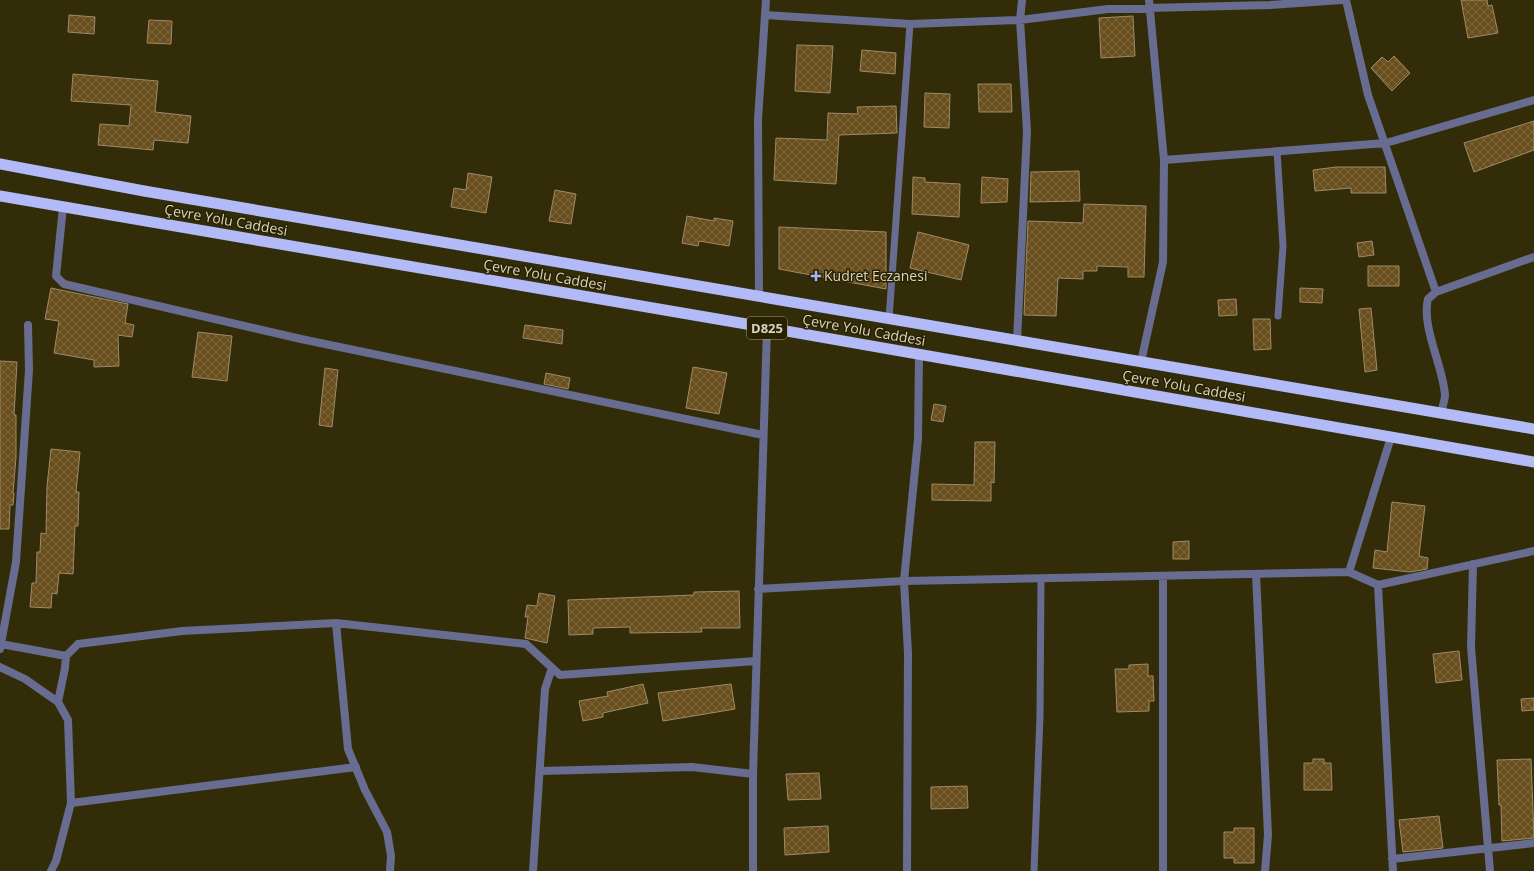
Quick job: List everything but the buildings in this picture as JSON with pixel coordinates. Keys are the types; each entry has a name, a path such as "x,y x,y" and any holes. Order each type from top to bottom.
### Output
{"highway":[{"name":"Çevre Yolu Caddesi","path":"0,164 889,319 1534,429"},
{"name":"Çevre Yolu Caddesi","path":"0,196 919,354 1534,462"}],"street":[{"path":"759,296 758,119 766,0"},
{"path":"1017,341 1027,132 1020,20 1022,0"},
{"path":"765,15 910,24 1020,20 1149,4 1270,5 1342,0"},
{"path":"1346,0 1368,95 1436,292"},
{"path":"1140,362 1163,262 1164,160 1149,4"},
{"path":"1164,160 1385,143 1534,100"},
{"path":"63,207 56,276 64,284 301,339 764,435"},
{"path":"1441,413 1445,397 1442,376 1426,307 1428,300 1436,292 1534,257"},
{"path":"28,325 29,370 16,562 0,647 66,656"},
{"path":"753,871 753,774 767,328"},
{"path":"907,871 908,653 904,581 918,439 919,354"},
{"path":"1349,572 1391,437"},
{"path":"758,589 904,581 1349,572 1378,585 1534,551"},
{"path":"1474,564 1471,647 1490,871"},
{"path":"1256,574 1268,835 1265,871"},
{"path":"1163,576 1163,871"},
{"path":"1378,585 1393,871"},
{"path":"58,702 66,656 78,644 182,630 336,623 526,644 560,675 756,661"},
{"path":"336,623 348,749 387,832 391,856 390,871"},
{"path":"0,667 25,679 58,702 68,720 71,803 56,861 51,871"},
{"path":"533,871 545,689 552,668"},
{"path":"71,803 356,767"},
{"path":"540,771 692,767 753,774"},
{"path":"1392,859 1488,846 1534,842"}],"lane":[{"path":"889,319 910,24"},
{"path":"1277,151 1283,246 1278,316"},
{"path":"1034,871 1040,716 1041,578"}],"place":[{"name":"Kudret Eczanesi","path":"816,276"}]}
